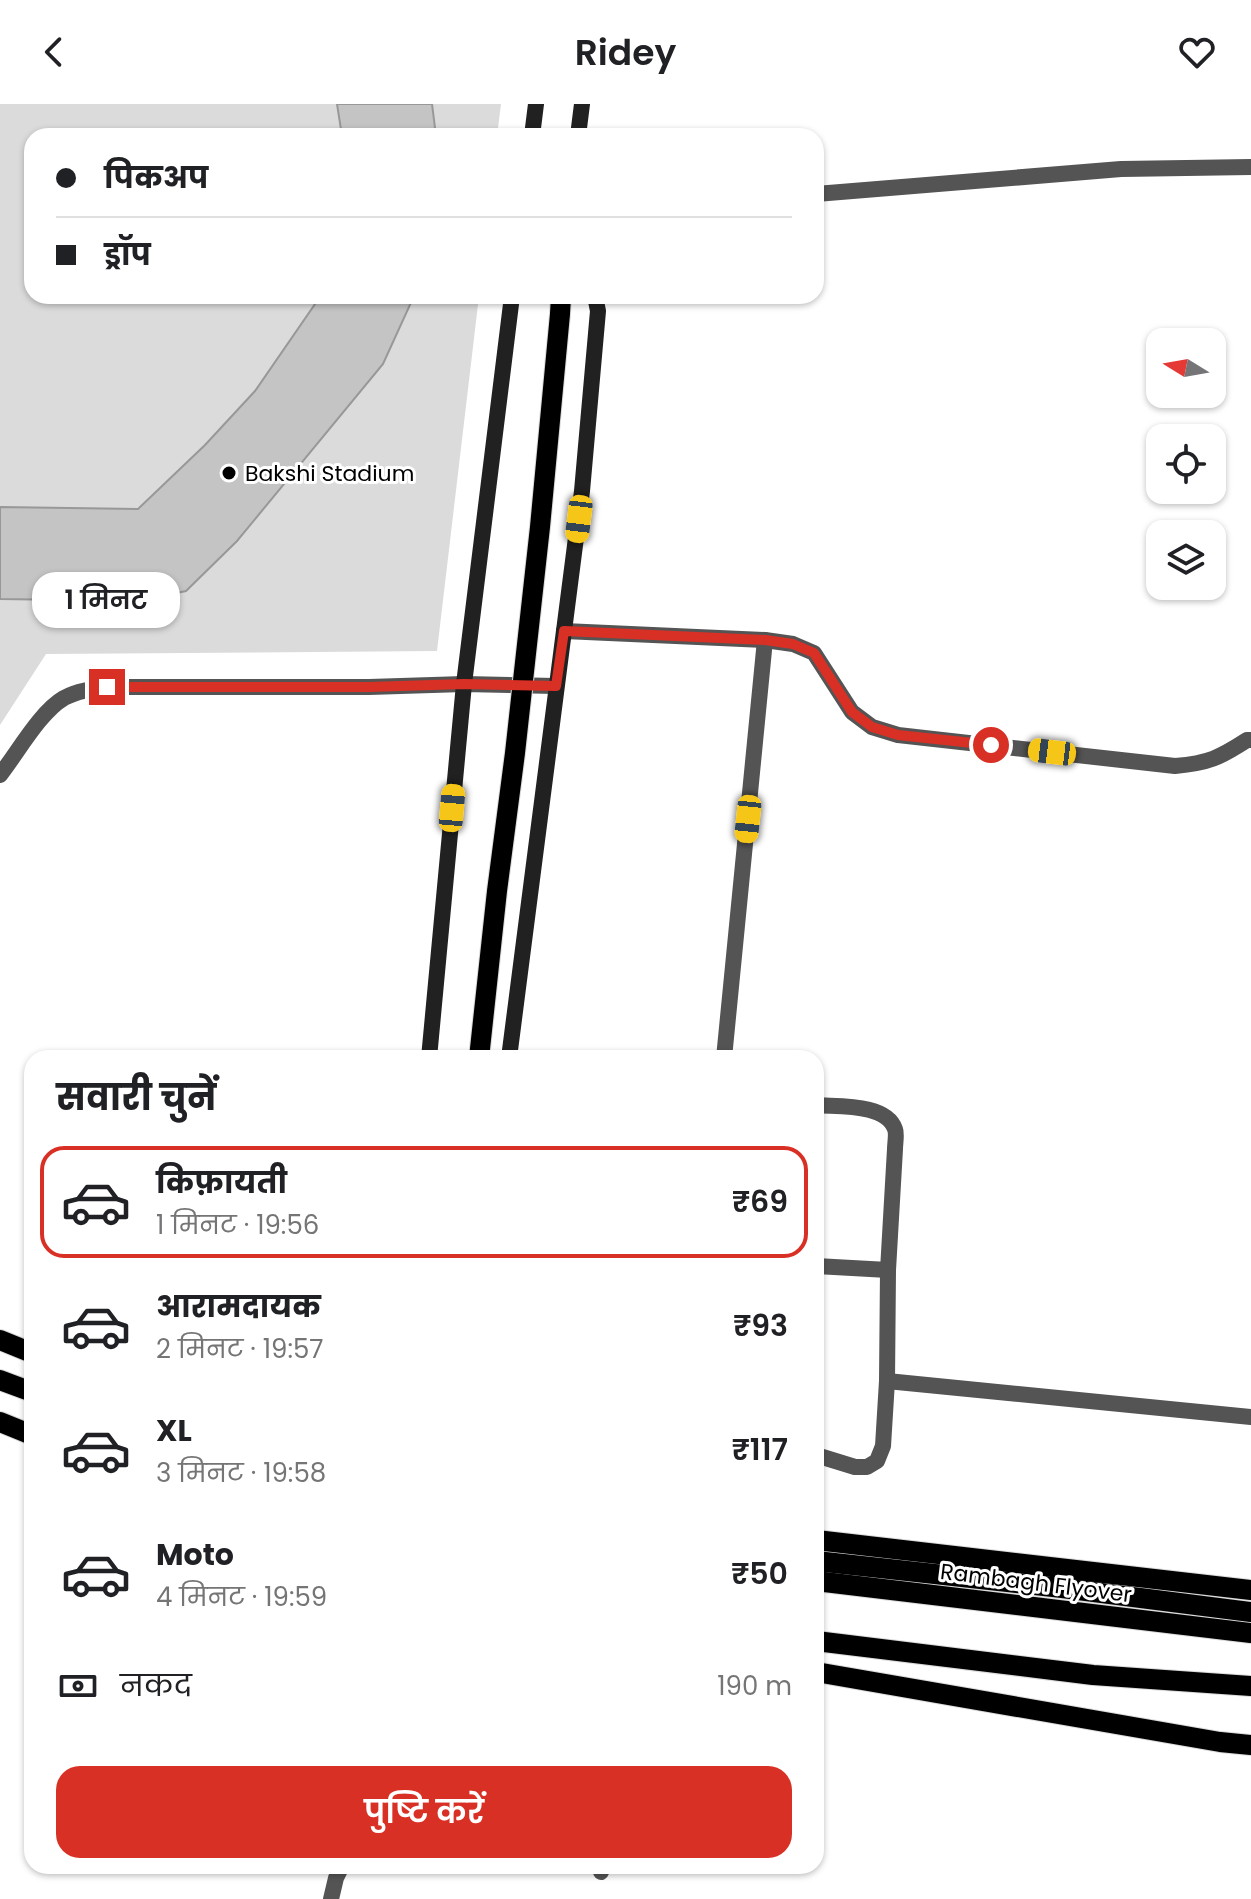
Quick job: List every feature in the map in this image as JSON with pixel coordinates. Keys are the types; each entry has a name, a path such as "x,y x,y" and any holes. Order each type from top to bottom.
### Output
{"main road":[{"path":"480,1050 535,572 561,305"},
{"path":"0,1330 24,1339"},
{"path":"0,1340 24,1350"},
{"path":"0,1380 24,1389"},
{"path":"0,1422 24,1432"},
{"name":"Rambagh Flyover","path":"824,1541 1251,1590"},
{"path":"824,1562 1251,1612"},
{"name":"Rambagh Flyover","path":"824,1582 1251,1633"},
{"path":"824,1642 1093,1675 1251,1686"},
{"path":"824,1673 1251,1745"}],"street":[{"path":"533,128 536,104"},
{"path":"579,128 582,104"},
{"path":"824,193 1121,169 1251,167"},
{"path":"430,1050 464,684 511,304"},
{"path":"510,1050 584,476 597,304"},
{"path":"564,631 765,640 793,644 814,653 852,712 872,727 898,735 1175,766 1200,764 1251,740"},
{"path":"725,1050 765,640"},
{"path":"0,775 48,710 65,698 107,687 556,686"},
{"path":"824,1106 872,1109 885,1115 895,1129 883,1446 877,1461 867,1467 855,1467 824,1457"},
{"path":"824,1266 888,1270"},
{"path":"887,1381 1251,1417"},
{"path":"331,1899 338,1874"}],"shaded area":[{"name":"Bakshi Stadium","path":"0,104 501,104 498,128 24,128 24,304 478,304 437,651 46,654 0,725"}],"building":[{"path":"337,104 432,104 435,128 341,128"},
{"path":"315,304 410,304 383,364 237,541 186,591 137,601 0,599 0,507 138,509 205,445 255,391"}],"place":[{"name":"Bakshi Stadium","path":"229,473"}],"route":[{"path":"107,687 556,686 564,631 765,640 793,644 814,653 852,712 872,727 898,735 991,745"}]}
